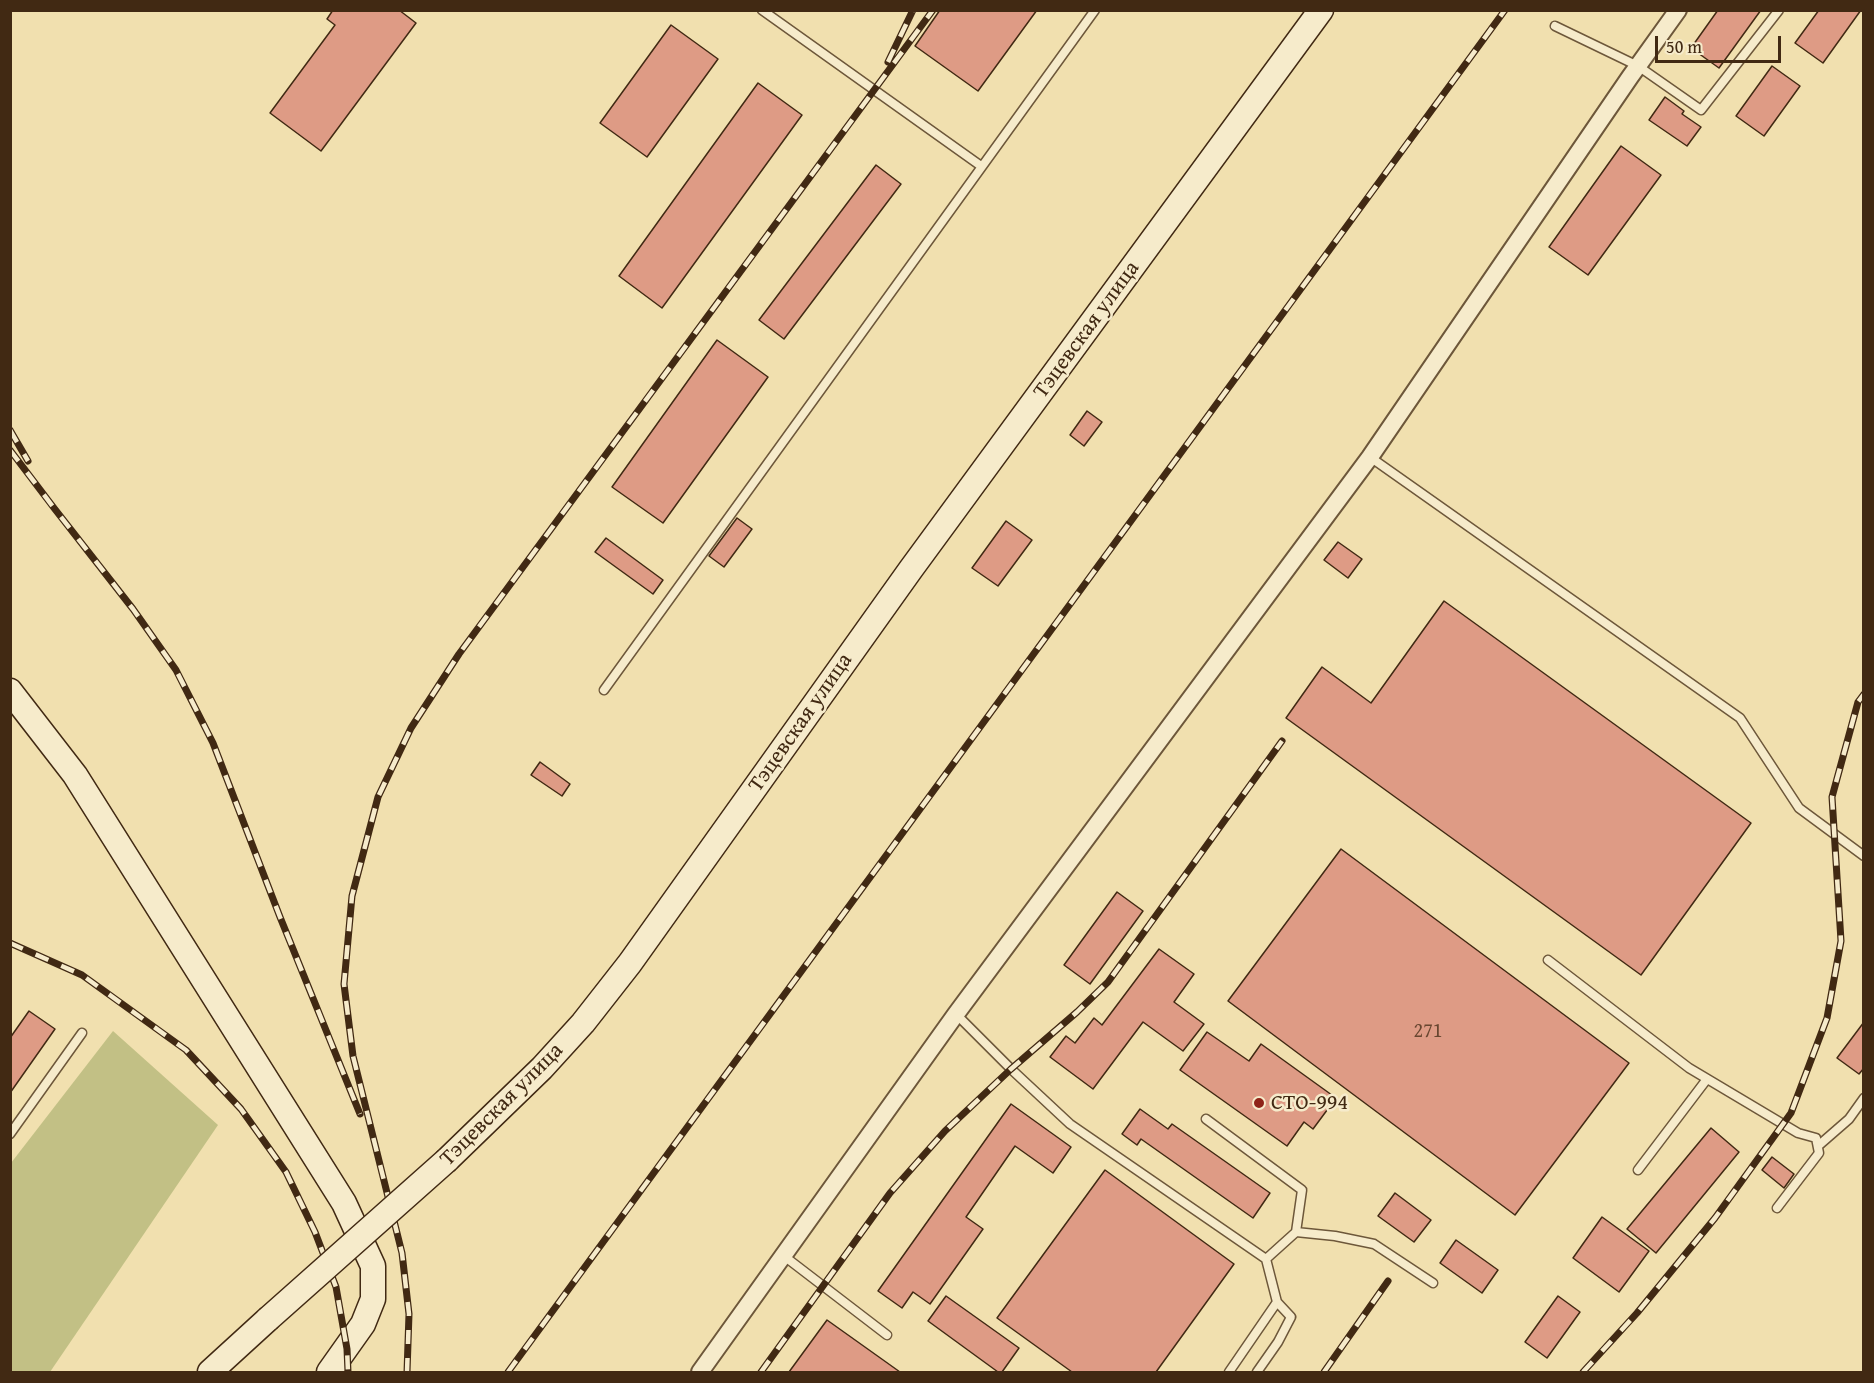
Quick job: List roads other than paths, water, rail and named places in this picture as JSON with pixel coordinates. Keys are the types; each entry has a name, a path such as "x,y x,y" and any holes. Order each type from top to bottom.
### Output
{"street":[{"name":"Тэцевская улица","path":"210,1372 447,1160 542,1068 583,1023 630,963 918,560 1322,10"},
{"path":"700,1372 956,1014 1370,457 1678,10"},
{"path":"10,691 75,775 349,1214 373,1266 373,1299 363,1324 329,1372"}],"lane":[{"path":"762,10 981,166"},
{"path":"604,690 1095,10"},
{"path":"1555,26 1638,66 1701,110 1779,10"},
{"path":"1370,457 1740,718 1799,808 1863,856"},
{"path":"1548,960 1689,1068 1798,1133 1816,1138 1819,1153 1777,1208"},
{"path":"956,1014 1071,1124 1266,1259 1277,1302 1291,1317 1278,1342 1257,1372"},
{"path":"10,1134 82,1033"},
{"path":"1638,1170 1707,1079"},
{"path":"1818,1146 1849,1119 1863,1098"},
{"path":"1206,1119 1302,1190 1296,1232 1266,1259"},
{"path":"1296,1232 1335,1236 1374,1244 1433,1283"},
{"path":"784,1256 887,1335"},
{"path":"1229,1372 1277,1302"}],"railway":[{"path":"888,62 913,10"},
{"path":"407,1372 409,1314 402,1253 353,1056 344,984 352,896 378,797 411,728 459,654 933,10"},
{"path":"508,1372 1505,10"},
{"path":"10,430 28,461"},
{"path":"10,450 133,609 176,670 213,743 280,917 360,1114"},
{"path":"1583,1372 1637,1313 1715,1218 1791,1113 1827,1018 1841,941 1832,797 1858,702 1864,694"},
{"path":"761,1372 890,1193 945,1131 1108,982 1282,741"},
{"path":"10,943 82,975 186,1050 241,1109 286,1172 315,1232 336,1287 347,1349 348,1372"},
{"path":"1324,1372 1388,1281"}],"place":[{"name":"СТО-994","path":"1259,1103"}]}
